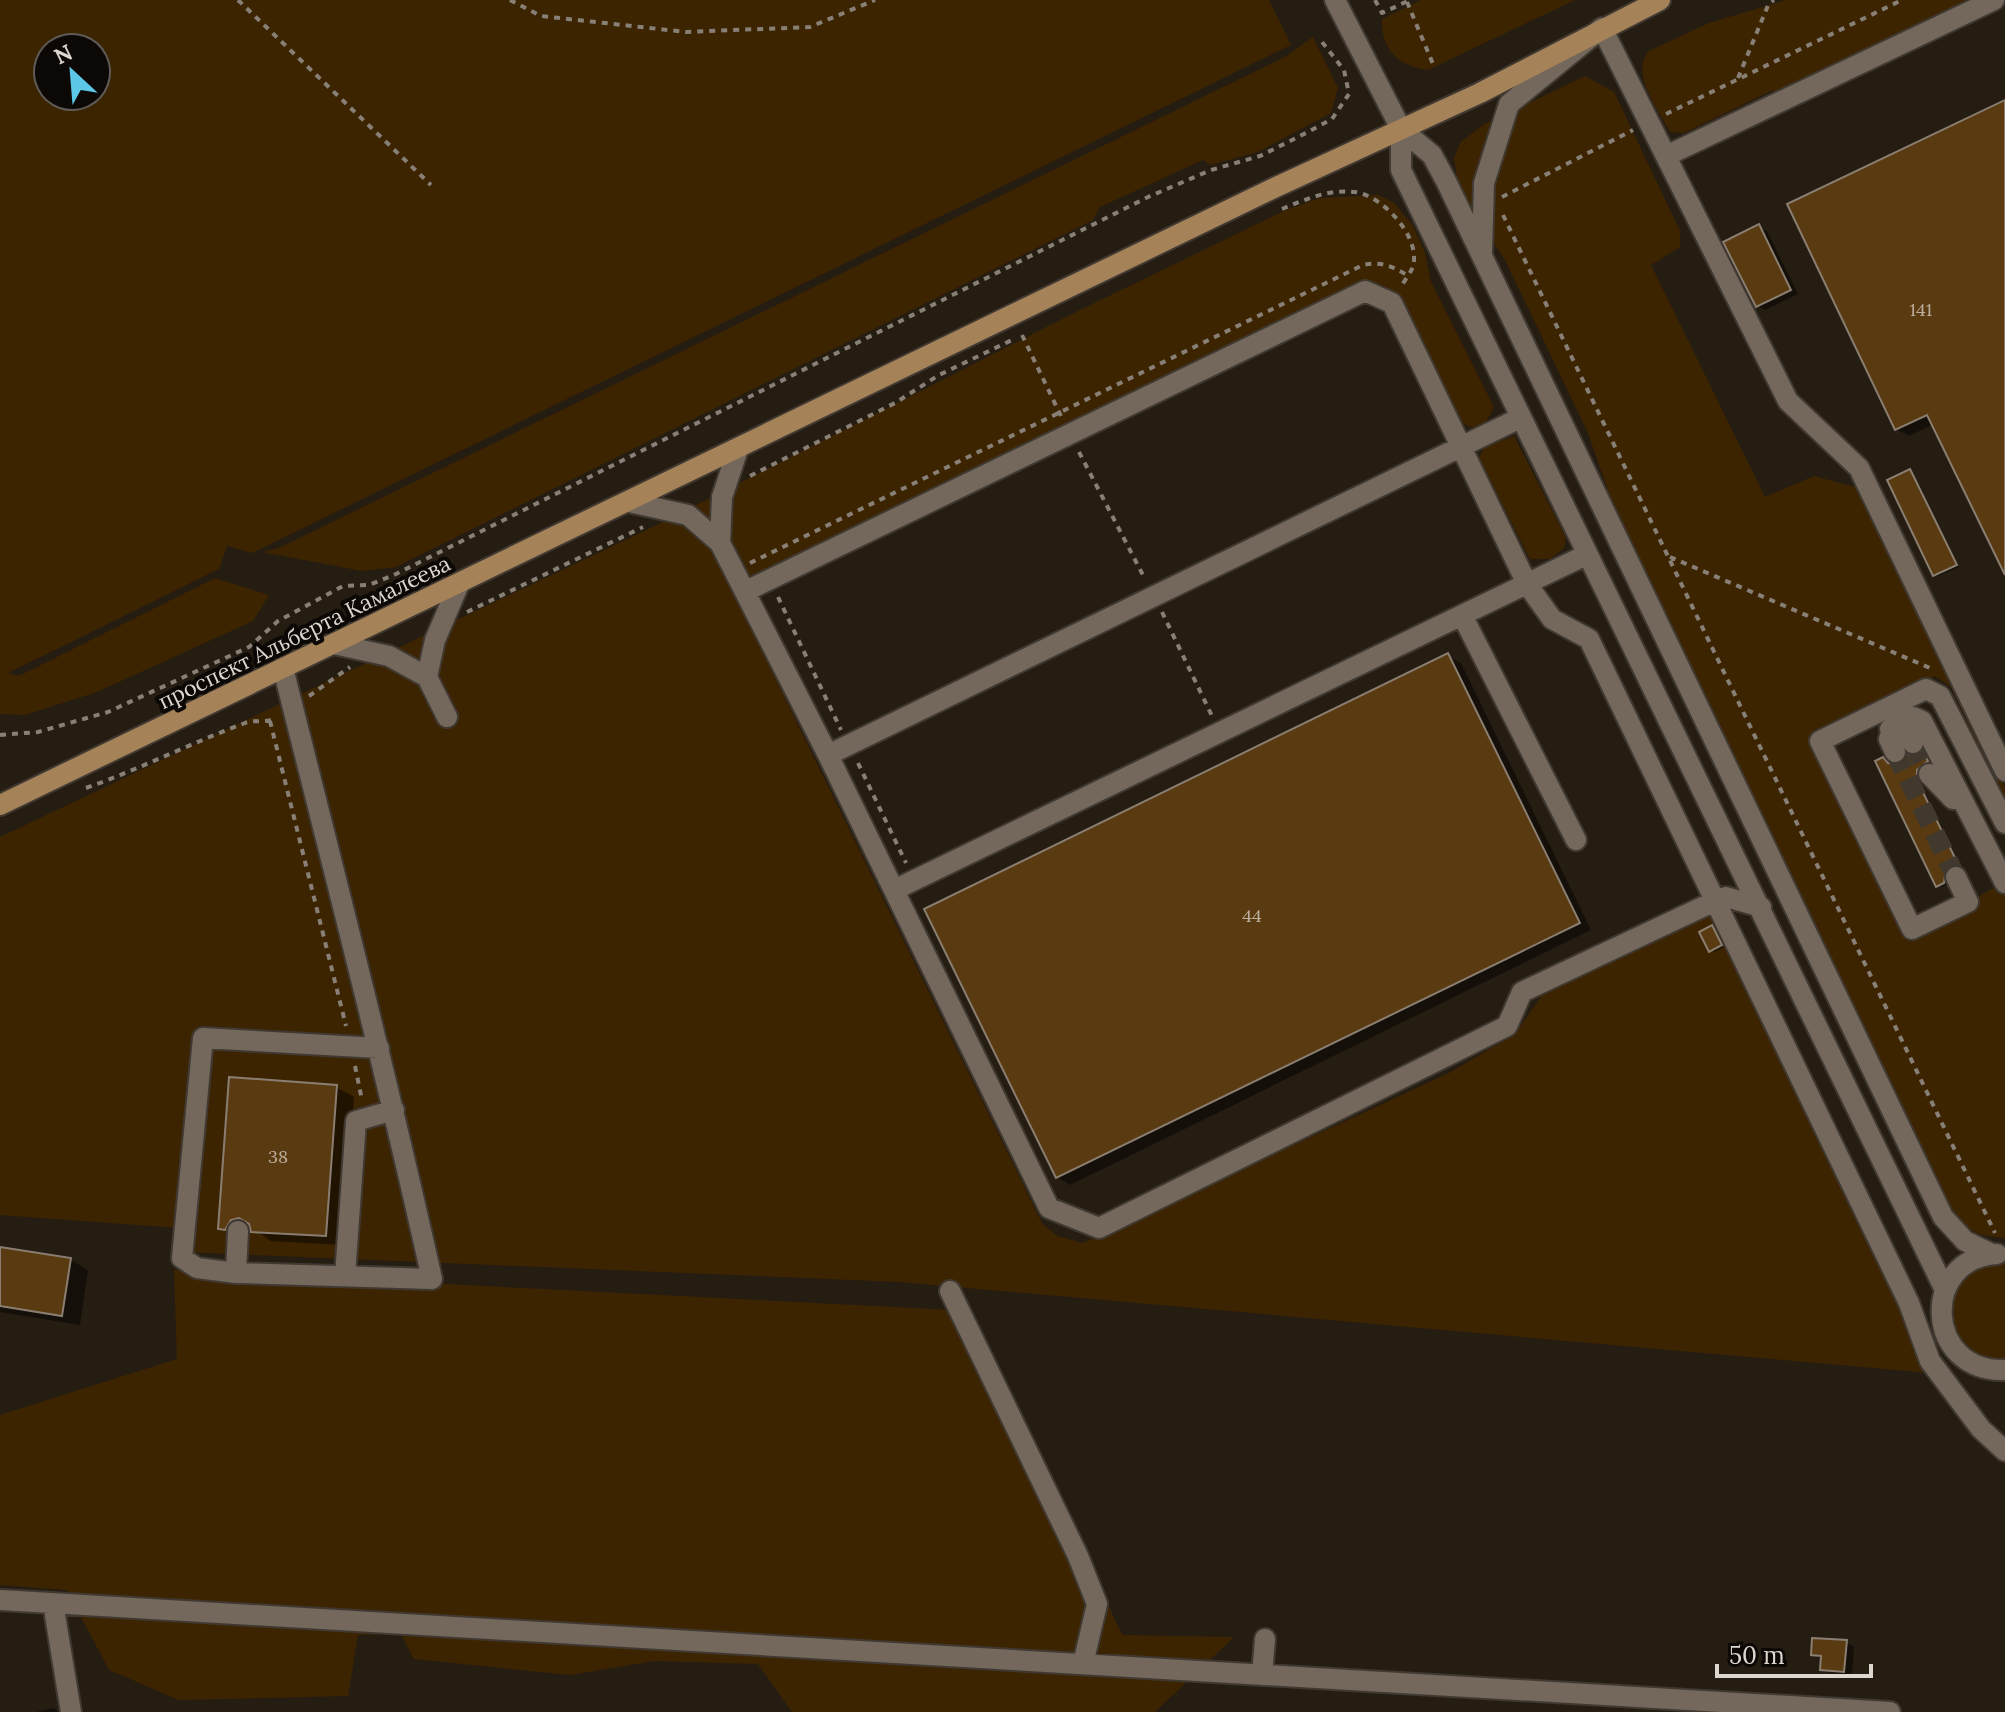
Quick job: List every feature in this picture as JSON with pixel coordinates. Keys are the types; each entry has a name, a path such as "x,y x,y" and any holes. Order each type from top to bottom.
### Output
{"main road":[{"name":"проспект Альберта Камалеева","path":"0,805 1480,93 1660,0"}],"street":[{"path":"1335,0 1401,129 1432,155 1943,1217 1965,1241 1997,1247"},
{"path":"1668,155 1994,0"},
{"path":"1481,257 1484,183 1509,104 1602,28 1788,401 1859,468 2005,771"},
{"path":"1401,129 1401,170 1945,1290"},
{"path":"746,591 1365,291 1392,303 1527,584 1552,619 1589,639 1713,902 1909,1303 1930,1361 1981,1429 2005,1451"},
{"path":"828,755 1520,418"},
{"path":"720,543 722,497 738,449"},
{"path":"629,502 688,515 720,543 828,755 1049,1208 1099,1228 1507,1026 1522,992 1726,897 1761,907"},
{"path":"894,890 1586,555"},
{"path":"427,677 435,640 459,584"},
{"path":"1462,615 1576,840"},
{"path":"334,644 389,656 427,677 447,717"},
{"path":"283,668 379,1048 432,1279 236,1273 197,1268 182,1258 203,1038 379,1048"},
{"path":"1956,877 1968,902 1912,929 1820,741 1926,689 1940,696 2005,823"},
{"path":"1904,747 1889,739 1890,729 1904,717 1922,721 2005,883"},
{"path":"1929,774 1969,817"},
{"path":"345,1276 356,1121 394,1110"},
{"path":"236,1273 238,1231"},
{"path":"1997,1247 1965,1264 1945,1290 1941,1320 1957,1353 1981,1368 2005,1370"},
{"path":"950,1291 1078,1556 1097,1604 1083,1664"},
{"path":"0,1600 1890,1712"},
{"path":"53,1603 71,1712"},
{"path":"1262,1675 1265,1639"}],"path":[{"path":"238,0 431,185"},
{"path":"510,0 541,16 686,32 810,27 875,0"},
{"path":"1375,0 1382,13 1409,1 1433,64"},
{"path":"1737,80 1769,3 1774,0"},
{"path":"1497,187 1496,200 1902,0"},
{"path":"0,735 38,732 108,712 249,647 278,621 343,586 369,585 396,574 1148,197 1211,170 1260,156 1306,133 1332,119 1349,94 1344,70 1322,42"},
{"path":"1503,214 1997,1247"},
{"path":"747,557 750,564 761,559 1363,265 1374,262 1391,265 1407,275"},
{"path":"1022,335 1220,732"},
{"path":"1668,556 1962,681"},
{"path":"777,594 843,734"},
{"path":"270,721 366,1118"},
{"path":"855,757 910,871"}],"shaded area":[{"path":"0,0 1269,0 1291,45 252,553 227,546 219,569 8,673 19,676 215,578 269,595 253,621 97,692 25,715 0,714"},
{"path":"1421,0 1575,0 1428,70 1408,65 1393,54 1382,30 1382,19"},
{"path":"1786,0 1969,0 1776,94 1773,90 1684,133 1670,132 1644,80 1642,70 1649,51 1709,23"},
{"path":"1313,37 1338,88 1331,113 1258,152 1210,165 1203,160 1100,207 1093,220 396,567 362,571 262,552 279,548 1285,57"},
{"path":"1585,76 1614,92 1680,231 1680,247 1651,265 1765,497 1814,476 1855,487 2005,787 2005,803 1951,687 1935,676 1818,731 1921,935 1977,908 1977,897 1994,888 2005,890 2005,1238 1977,1233 1955,1216 1620,525 1588,433 1505,260 1460,194 1454,158 1461,142 1483,125"},
{"path":"1378,195 1394,203 1413,226 1425,253 1431,282 1494,407 1484,426 1469,427 1458,419 1400,300 1382,285 1364,281 732,589 1042,1223 1057,1236 1083,1243 1451,1072 1515,1034 1545,991 1700,916 1715,914 1912,1320 1930,1373 900,1282 182,1252 180,1228 0,1215 0,837 659,524 1074,313 1286,210 1320,198"},
{"path":"1514,436 1566,538 1564,548 1550,559 1530,559 1479,458 1485,447"},
{"path":"1993,1262 2005,1262 2005,1362 1987,1360 1973,1352 1961,1341 1949,1312 1957,1282 1972,1270"},
{"path":"174,1270 971,1311 1122,1635 1234,1637 1155,1712 792,1712 758,1664 654,1661 570,1675 414,1659 401,1634 358,1635 348,1696 179,1700 109,1670 67,1590 0,1585 0,1415 177,1359"}],"building":[{"path":"2005,100 2005,575 1927,415 1895,430 1787,204"},
{"path":"1759,224 1791,290 1756,307 1723,242"},
{"path":"1910,469 1957,565 1933,576 1887,480"},
{"path":"1448,653 1580,923 1056,1178 924,909"},
{"path":"1923,751 1928,761 1917,770 1917,780 1958,864 1946,869 1944,883 1936,887 1875,761 1883,757 1888,763 1900,764 1908,755 1915,756"},
{"path":"1712,925 1722,945 1709,952 1699,932"},
{"path":"229,1077 337,1085 326,1236 251,1232 249,1224 239,1218 231,1220 225,1230 218,1229"},
{"path":"0,1247 71,1258 62,1316 0,1306"},
{"path":"1812,1638 1847,1640 1844,1672 1820,1670 1821,1656 1811,1655"}],"tunnel":[{"path":"1913,743 1929,774"},
{"path":"1895,752 1956,877"}]}
